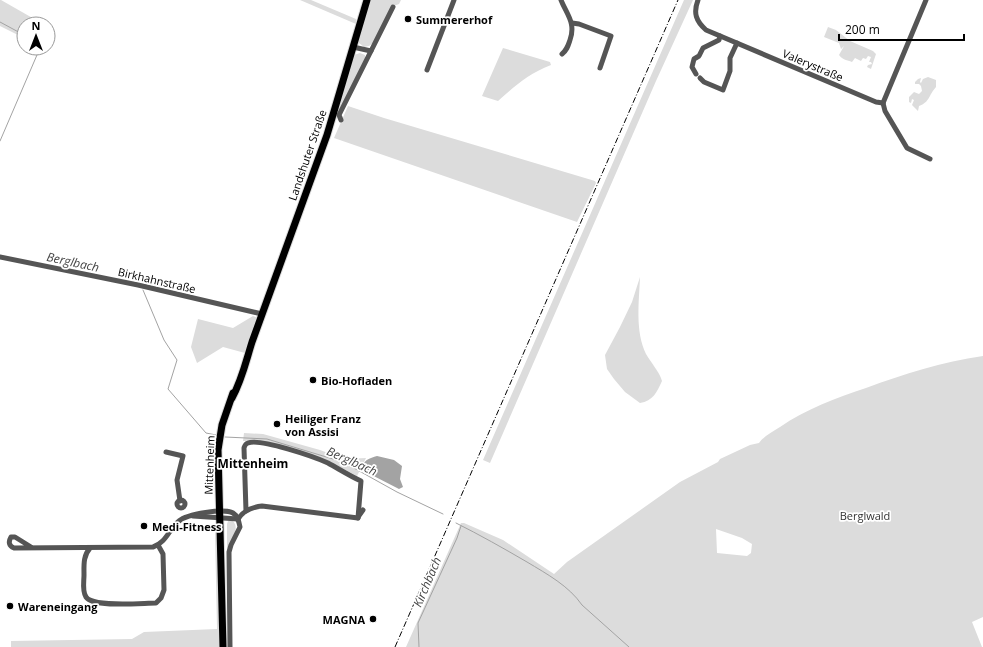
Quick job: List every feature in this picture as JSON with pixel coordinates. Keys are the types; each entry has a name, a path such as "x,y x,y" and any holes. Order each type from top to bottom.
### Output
{"main road":[{"name":"Landshuter Straße","path":"262,314 327,135 367,0"},
{"name":"Mittenheim","path":"223,647 219,515 219,438 222,425 238,385 262,314"}],"street":[{"path":"427,70 454,0"},
{"path":"561,0 572,23 573,32 566,50 562,54"},
{"name":"Valerystraße","path":"698,0 695,9 696,17 700,25 706,30 876,102 883,103"},
{"path":"926,0 883,103 886,112 907,148 922,157 930,159"},
{"path":"341,120 339,115 393,7"},
{"path":"572,23 579,24 611,36 600,68"},
{"path":"696,74 692,67 694,59 699,56 703,48 719,40 720,36"},
{"path":"700,78 704,82 723,90 730,71 730,58 737,43"},
{"path":"353,47 371,51"},
{"name":"Birkhahnstraße","path":"0,257 138,285 262,314"},
{"path":"246,511 244,448 249,442 271,444 305,454 329,464 361,481 358,518"},
{"path":"166,452 183,456 177,480 180,501 177,503 177,506 180,508 184,507 189,516"},
{"path":"238,519 246,511 262,506 358,518"},
{"path":"358,518 363,510"},
{"path":"31,547 153,547 158,546 179,521 189,516 219,515 238,519"},
{"path":"230,647 229,552 239,529 238,519"},
{"path":"90,548 86,552 84,560 84,593 88,600 101,604 156,603 161,598 164,590 163,554 158,546"}],"green space":[{"path":"0,0 29,16 16,16 16,34 0,26"},
{"path":"300,0 311,0 356,19 356,24"},
{"path":"370,0 401,0 399,4 391,7 373,43 364,47 359,43 358,36"},
{"path":"684,0 693,0 656,81 490,463 483,460"},
{"path":"828,27 836,30 850,41 873,51 876,54 871,69 867,67 868,65 872,64 869,62 871,57 868,56 866,59 863,58 861,61 855,58 852,62 841,57 839,55 844,46 841,49 839,43 824,37"},
{"path":"503,48 550,62 551,65 529,76 498,101 482,96"},
{"path":"360,53 365,55 365,58 340,110 338,108 354,55"},
{"path":"928,77 936,80 936,87 927,101 919,106 918,111 912,105 914,100 912,99 911,103 909,102 909,97 914,92 919,94 922,91 921,86 919,84 915,84 915,82 921,78 921,83 923,79"},
{"path":"348,106 595,181 596,183 577,222 334,138"},
{"path":"640,277 638,316 640,336 646,354 657,370 662,381 651,398 640,403 625,392 614,379 607,369 605,355 632,302"},
{"path":"253,316 258,318 245,353 223,347 197,363 191,347 198,319 233,328"},
{"name":"Berglwald","path":"983,356 983,617 972,622 982,647 406,647 461,523 503,540 554,574 567,562 680,482 718,462 720,459 750,445 759,443 768,434 811,409 832,400 923,369","holes":["716,529 742,538 752,544 751,553 747,556 717,553"]},
{"path":"244,433 263,434 320,450 344,459 366,458 357,476 338,466 257,441 243,441"},
{"path":"228,521 233,521 236,528 227,551 227,524"},
{"path":"215,531 220,592 221,647 11,647 11,641 132,639 144,632 217,629"}],"shaded area":[{"path":"377,456 394,460 402,466 400,479 403,487 399,489 362,470 365,462"}],"waterway":[{"name":"Berglbach","path":"0,22 16,31"},
{"name":"Berglbach","path":"0,141 37,56"},
{"name":"Berglbach","path":"143,290 164,340 177,360 168,389 206,433 216,435"},
{"name":"Berglbach","path":"225,437 267,439 333,459 352,467 397,492 443,514"},
{"name":"Berglbach","path":"456,523 542,571 564,586 582,605 629,647"},
{"name":"Kirchbach","path":"419,647 418,623 457,538 461,526"}],"railway":[{"path":"395,647 678,0"}],"place":[{"name":"Summererhof","path":"408,19"},
{"name":"Bio-Hofladen","path":"313,380"},
{"name":"Heiliger Franz von Assisi","path":"277,424"},
{"name":"Medi-Fitness","path":"144,526"},
{"name":"Wareneingang","path":"10,606"},
{"name":"MAGNA","path":"373,619"}],"district":[{"name":"Mittenheim","path":"253,463"}]}
